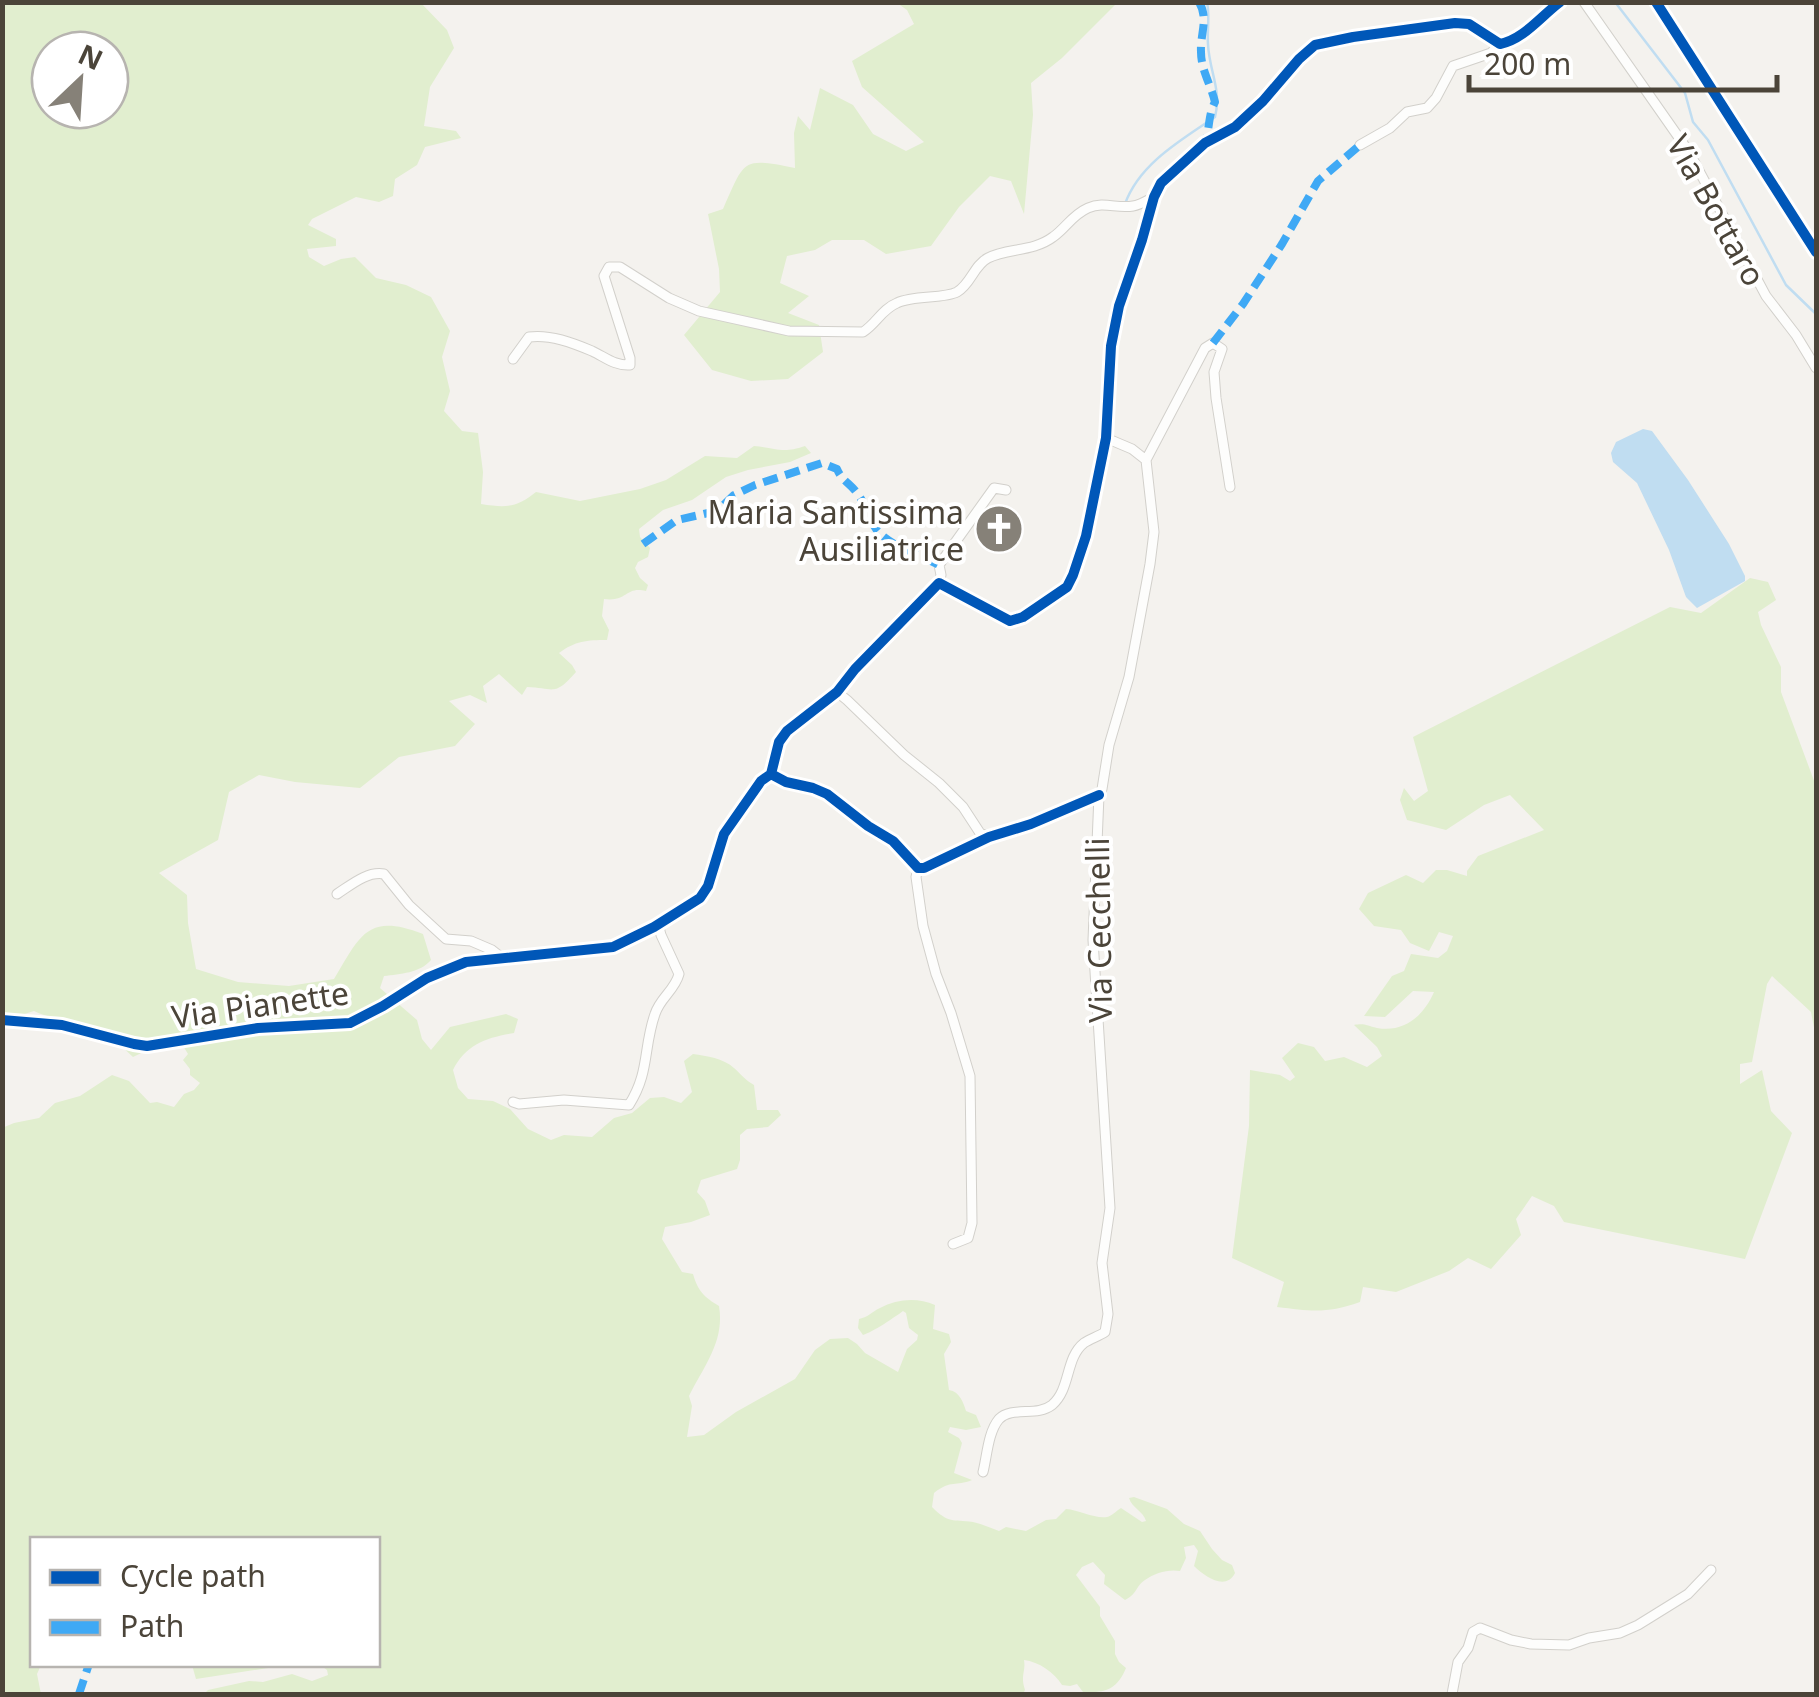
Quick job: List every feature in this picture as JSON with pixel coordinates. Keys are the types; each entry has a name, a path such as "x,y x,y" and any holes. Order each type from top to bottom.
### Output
{"main road":[{"path":"1660,4 1816,250"}],"street":[{"path":"1360,145 1390,128 1406,112 1427,108 1452,66 1515,40 1560,2"},
{"name":"Via Bottaro","path":"1584,2 1689,152 1766,296 1816,368"},
{"path":"1006,490 994,488 974,514 939,566 939,583 1010,621 1023,617 1067,587 1073,576 1086,536 1106,438 1112,346 1119,306 1161,183 1206,143 1235,127 1315,45 1456,23 1469,24 1500,44"},
{"path":"513,359 529,337 540,336 569,342 619,366 630,365 604,276 609,267 620,267 668,298 699,311 789,331 863,332 896,303 956,292 991,256 1030,249 1054,237 1082,210 1103,203 1132,206 1154,196"},
{"path":"1106,438 1146,460 1206,348 1213,343 1222,349 1214,372 1230,487"},
{"name":"Via Cecchelli","path":"984,1472 992,1432 1000,1418 1053,1404 1064,1390 1076,1353 1083,1344 1106,1332 1108,1314 1102,1263 1110,1208 1093,940 1099,795 1129,677 1150,564 1154,532 1146,460"},
{"name":"Via Pianette","path":"2,1020 62,1025 147,1046 258,1028 350,1023 439,972 466,962 613,947 700,898 708,886 724,834 771,774 787,731 837,692 939,583"},
{"path":"837,692 939,783 963,807 980,833 989,837"},
{"path":"771,774 827,794 892,841 918,868 1099,795"},
{"path":"918,868 916,877 927,942 970,1076 972,1224 968,1238 953,1244"},
{"path":"337,894 369,874 384,874 409,905 446,939 472,941 501,957"},
{"path":"513,1102 564,1100 628,1106 639,1090 645,1070 656,1009 677,984 680,974 658,923"},
{"path":"1452,1694 1458,1662 1473,1632 1480,1628 1531,1644 1569,1645 1620,1633 1688,1594 1710,1570"}],"green space":[{"path":"3,3 421,3 447,30 454,48 430,87 424,126 456,131 461,138 425,147 417,165 395,179 393,196 379,202 356,197 312,219 308,225 336,239 336,246 307,249 309,257 324,266 355,257 376,278 406,285 431,297 450,331 442,357 450,391 444,411 462,431 478,433 483,472 481,504 510,505 536,492 580,501 640,489 666,480 705,456 737,458 754,446 785,450 805,446 811,453 726,477 692,500 663,510 639,529 640,537 650,548 648,557 635,568 648,585 646,591 604,599 602,616 609,630 607,640 582,642 559,653 576,672 558,688 527,687 522,695 499,674 483,686 487,703 470,695 449,701 475,724 455,746 399,757 360,788 259,775 229,792 218,840 159,873 187,895 196,969 238,982 289,986 334,979 360,939 378,927 404,928 423,934 431,960 416,970 384,976 380,988 417,1020 422,1039 431,1050 450,1027 506,1014 518,1019 514,1033 478,1044 464,1054 453,1070 458,1088 468,1099 493,1101 510,1109 528,1129 551,1140 564,1135 592,1137 614,1118 632,1113 650,1098 664,1097 681,1103 692,1092 684,1061 693,1054 730,1065 754,1085 757,1110 778,1110 781,1115 768,1127 747,1129 740,1135 737,1169 701,1180 697,1192 710,1215 665,1227 662,1239 682,1272 693,1274 702,1293 719,1306 716,1342 689,1396 692,1406 687,1437 704,1435 795,1379 815,1350 830,1339 848,1338 898,1372 907,1349 918,1335 909,1328 906,1313 903,1311 863,1335 858,1328 859,1319 893,1303 928,1302 935,1305 933,1329 949,1334 951,1342 944,1354 949,1390 958,1395 966,1411 976,1415 981,1427 950,1427 948,1432 962,1443 954,1473 972,1480 945,1486 934,1493 932,1507 951,1520 999,1531 1006,1527 1026,1531 1056,1519 1066,1509 1102,1517 1121,1508 1146,1521 1130,1501 1134,1497 1167,1509 1184,1524 1200,1531 1235,1573 1221,1582 1209,1578 1194,1566 1198,1551 1194,1545 1184,1547 1186,1558 1180,1571 1166,1571 1149,1578 1125,1600 1104,1584 1105,1575 1093,1562 1082,1567 1076,1575 1100,1607 1100,1616 1115,1641 1115,1654 1126,1668 1114,1686 1098,1692 1083,1692 1077,1684 1062,1685 1046,1668 1024,1660 1023,1694 204,1694 208,1690 292,1674 312,1681 328,1675 323,1667 380,1667 380,1537 30,1537 30,1667 40,1667 37,1674 41,1694 3,1694 2,1128 39,1118 55,1103 80,1096 112,1075 129,1081 150,1103 174,1107 200,1083 190,1075 183,1060 188,1054 177,1036 133,1057 100,1030 34,1011 3,1016"},
{"path":"897,3 1117,3 1031,83 1033,115 1024,214 1011,181 990,176 959,207 931,246 886,254 864,240 832,240 815,250 787,256 780,283 809,296 788,313 819,325 823,352 788,379 751,381 712,370 684,335 720,292 708,214 723,209 741,172 754,163 795,168 794,133 798,116 810,130 820,88 853,105 873,134 906,151 924,142 862,87 852,61 914,24 907,10"},
{"path":"1750,578 1768,582 1776,600 1758,612 1781,667 1781,692 1816,786 1816,1038 1811,1012 1772,976 1767,984 1752,1062 1740,1064 1740,1084 1762,1070 1771,1111 1792,1133 1745,1259 1564,1222 1554,1206 1532,1196 1516,1219 1521,1235 1491,1269 1468,1258 1449,1271 1396,1292 1363,1287 1360,1302 1348,1306 1318,1310 1277,1307 1284,1282 1232,1258 1249,1126 1250,1070 1280,1075 1290,1081 1295,1077 1282,1058 1298,1043 1314,1047 1325,1061 1344,1057 1367,1067 1382,1056 1354,1025 1396,1028 1419,1015 1434,992 1413,991 1385,1017 1364,1016 1392,976 1404,971 1411,954 1438,958 1447,951 1453,936 1439,932 1429,951 1410,943 1401,930 1374,926 1359,909 1368,893 1406,875 1423,883 1436,870 1467,876 1478,856 1544,830 1510,795 1484,805 1446,830 1407,820 1400,800 1404,788 1414,801 1428,791 1413,737 1670,607 1701,613"},
{"path":"193,1667 268,1667 268,1668 196,1679"}],"water":[{"path":"1643,429 1652,431 1688,480 1745,576 1745,581 1697,608 1686,597 1637,483 1613,462 1611,453 1616,442"}],"waterway":[{"path":"1125,204 1151,165 1215,117 1217,98 1209,54 1207,2"},
{"path":"1615,2 1685,93 1693,122 1708,140 1786,285 1816,314"}],"marked path":[{"path":"1199,2 1204,21 1201,59 1215,102 1205,143"},
{"path":"1213,343 1282,244 1318,181 1360,145"},
{"path":"643,544 677,520 717,511 734,495 755,485 822,463 837,469 882,535 939,565"},
{"path":"79,1694 88,1667"}],"cycle path":[{"path":"771,774 779,742 787,731 837,692 939,583 1010,621 1023,617 1067,587 1086,536 1106,438 1111,346 1119,306 1161,183 1205,143 1235,127 1315,45 1455,23 1469,24 1500,44 1524,32 1560,2"},
{"path":"1656,2 1816,252"},
{"path":"2,1020 62,1025 147,1046 258,1028 350,1023 427,978 466,962 613,947 700,898 708,886 724,834 761,781 771,774 827,794 893,841 918,868 1099,795"}],"place":[{"name":"Maria Santissima Ausiliatrice","path":"999,529"}]}
